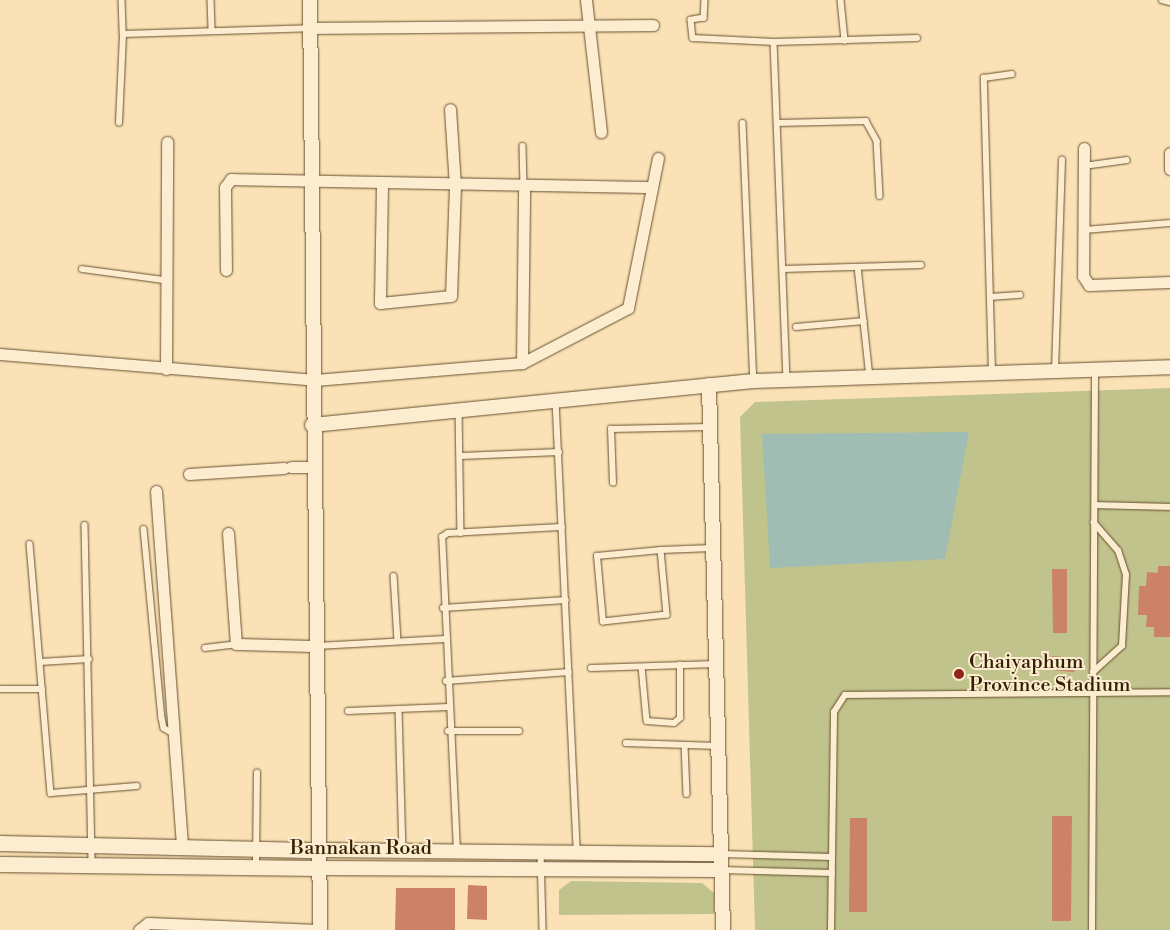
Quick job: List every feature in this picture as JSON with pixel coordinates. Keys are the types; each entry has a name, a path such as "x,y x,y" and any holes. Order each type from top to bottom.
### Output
{"main road":[{"name":"Bannakan Road","path":"0,843 319,850"},
{"name":"Bannakan Road","path":"0,864 319,868"}],"street":[{"path":"310,0 315,380 312,467 320,930"},
{"path":"586,0 587,26 601,132"},
{"path":"310,28 652,25"},
{"path":"382,185 380,302 451,296 455,186 450,109"},
{"path":"166,369 164,280 167,142"},
{"path":"1084,148 1083,276 1088,285 1170,282"},
{"path":"1170,153 1170,169"},
{"path":"0,354 315,380 522,363 628,308 658,158"},
{"path":"226,270 227,182 235,178 382,185 652,187"},
{"path":"522,363 524,187"},
{"path":"312,425 754,381 1170,367"},
{"path":"709,385 723,930"},
{"path":"189,474 312,467"},
{"path":"156,491 176,736 182,847"},
{"path":"228,532 236,644 315,646"},
{"name":"Bannakan Road","path":"319,850 721,854"},
{"name":"Bannakan Road","path":"319,868 722,870"},
{"path":"140,930 148,923 312,930"}],"lane":[{"path":"119,123 124,34 122,0"},
{"path":"211,0 212,30"},
{"path":"705,0 704,18 691,20 693,38 774,42 916,38"},
{"path":"841,0 846,40"},
{"path":"1162,0 1170,2"},
{"path":"124,34 310,28"},
{"path":"774,42 787,380"},
{"path":"992,373 984,78 1012,74"},
{"path":"778,123 866,121 877,141 880,196"},
{"path":"743,122 754,381"},
{"path":"523,146 524,187"},
{"path":"1055,371 1062,160"},
{"path":"1084,166 1127,160"},
{"path":"1084,230 1170,223"},
{"path":"783,269 920,265"},
{"path":"858,267 870,377"},
{"path":"82,269 164,280"},
{"path":"990,297 1020,295"},
{"path":"796,327 864,321"},
{"path":"1092,930 1095,369"},
{"path":"556,400 577,852"},
{"path":"459,410 461,532"},
{"path":"613,483 611,429 709,427"},
{"path":"461,456 559,452"},
{"path":"1094,506 1170,507"},
{"path":"1094,523 1118,551 1126,585 1122,646 1094,672"},
{"path":"86,525 93,790 92,866"},
{"path":"457,851 448,731 442,537 461,532 562,527"},
{"path":"144,528 162,718 164,728 176,736"},
{"path":"30,544 51,793 137,786"},
{"path":"661,550 667,615 603,622 597,556 661,550 713,548"},
{"path":"394,576 398,641"},
{"path":"443,608 566,600"},
{"path":"315,646 445,639"},
{"path":"205,648 236,644"},
{"path":"40,662 89,659"},
{"path":"591,668 716,664"},
{"path":"642,667 647,721 674,723 680,718 680,666"},
{"path":"446,681 569,672"},
{"path":"0,689 42,689"},
{"path":"831,930 834,712 845,695 1170,692"},
{"path":"348,712 448,707"},
{"path":"399,709 403,851"},
{"path":"448,731 519,732"},
{"path":"626,743 718,746"},
{"path":"684,745 687,794"},
{"path":"256,868 257,773"},
{"path":"541,852 543,930"},
{"path":"721,854 832,857"},
{"path":"722,870 832,874"}],"green space":[{"name":"Chaiyaphum Province Stadium","path":"1170,388 1170,930 755,930 740,417 755,402"},
{"path":"571,881 702,883 714,893 714,914 559,915 559,890"}],"water":[{"path":"969,432 945,559 770,568 762,434"}],"building":[{"path":"1158,566 1170,566 1170,637 1154,637 1154,627 1146,627 1147,615 1138,615 1139,586 1146,586 1147,572 1158,573"},
{"path":"1052,569 1067,569 1067,633 1053,633"},
{"path":"1052,656 1076,658 1074,672 1051,670"},
{"path":"1052,816 1072,816 1071,921 1052,921"},
{"path":"850,818 867,818 867,912 849,912"},
{"path":"468,885 487,886 487,920 467,919"},
{"path":"396,888 455,888 455,930 395,930"}],"place":[{"name":"Chaiyaphum Province Stadium","path":"959,674"}]}
